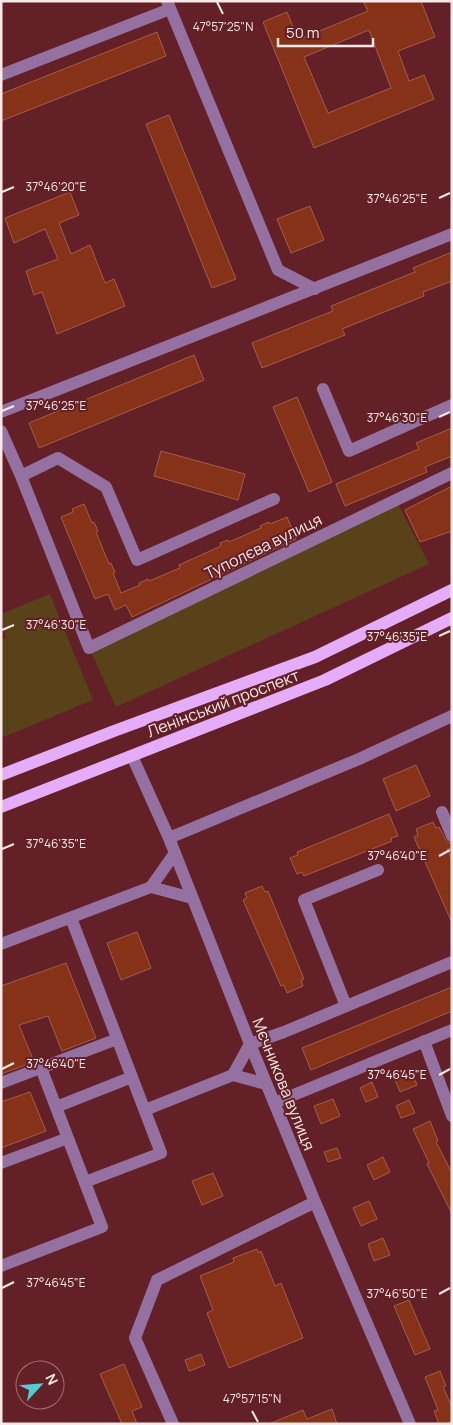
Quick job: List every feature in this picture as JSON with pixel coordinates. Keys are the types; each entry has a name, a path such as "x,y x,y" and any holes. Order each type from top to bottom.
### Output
{"main road":[{"name":"Ленінський проспект","path":"1,775 315,657 452,590"},
{"name":"Ленінський проспект","path":"1,807 326,680 452,618"}],"street":[{"path":"1,75 169,5 278,270 316,288"},
{"path":"1,412 452,234"},
{"path":"324,389 349,451 452,405"},
{"path":"1,431 21,476 58,458 106,487 136,560 274,499"},
{"name":"Туполєва вулиця","path":"21,476 89,648 452,473"},
{"path":"169,838 359,759 452,716"},
{"name":"Мєчникова вулиця","path":"132,756 169,838 314,1202 410,1424"},
{"path":"442,812 452,836"},
{"path":"1,944 150,887 175,853"},
{"path":"346,1006 304,900 378,870"},
{"path":"150,887 192,898"},
{"path":"70,918 161,1153 85,1182"},
{"path":"233,1075 250,1044 284,1032 452,962"},
{"path":"274,1103 452,1030"},
{"path":"1,1083 117,1039"},
{"path":"424,1041 452,1116"},
{"path":"1,1266 102,1227 41,1068 46,1066"},
{"path":"144,1110 233,1075 266,1084"},
{"path":"56,1107 132,1076"},
{"path":"1,1163 68,1138"},
{"path":"173,1424 135,1338 157,1280 314,1202"}],"shaded area":[{"path":"398,504 429,564 116,707 89,648"},
{"path":"50,594 93,700 1,738 1,640 6,638 1,614"}],"building":[{"path":"363,1 421,1 435,37 398,51 409,81 424,75 434,99 314,148 263,22 287,12 298,40 368,11","holes":["369,30 391,88 328,113 304,57"]},
{"path":"157,32 166,56 1,121 1,94"},
{"path":"169,115 236,279 212,288 146,124"},
{"path":"70,192 79,215 59,223 71,254 90,245 105,283 114,279 125,306 57,334 42,292 34,295 26,271 58,259 45,229 14,243 5,218"},
{"path":"310,206 324,240 291,253 277,219"},
{"path":"452,252 452,281 423,292 424,296 342,329 345,335 262,368 252,343 333,311 331,306 415,272 413,268"},
{"path":"194,355 204,380 39,448 29,423"},
{"path":"297,397 332,482 309,492 273,407"},
{"path":"452,428 452,456 425,467 427,472 345,506 336,484 419,449 416,443"},
{"path":"161,451 245,474 238,500 154,476"},
{"path":"452,486 452,531 420,542 405,510"},
{"path":"84,504 92,523 94,522 98,531 96,532 109,564 111,563 115,572 113,573 121,593 140,585 139,583 148,579 149,581 180,568 179,565 221,546 220,543 228,540 229,542 261,528 260,526 269,522 270,524 287,517 296,539 132,617 126,605 115,610 108,594 95,599 61,517 73,512 72,509"},
{"path":"416,765 430,796 396,811 383,779"},
{"path":"389,814 398,836 391,838 392,841 304,876 302,872 297,874 290,858 298,855 297,852"},
{"path":"433,822 436,828 439,827 447,842 452,844 452,848 447,849 452,859 452,923 414,837 418,835 416,829"},
{"path":"262,886 265,892 268,891 304,979 301,980 303,986 287,993 284,985 281,986 243,900 247,898 245,893"},
{"path":"137,932 151,968 121,980 107,943"},
{"path":"66,963 96,1038 62,1051 48,1016 19,1025 34,1062 1,1074 1,986"},
{"path":"452,987 452,1011 311,1070 302,1048"},
{"path":"411,1070 417,1085 400,1092 394,1077"},
{"path":"372,1082 378,1097 366,1102 360,1088"},
{"path":"30,1092 46,1131 1,1148 1,1102"},
{"path":"333,1099 340,1116 321,1124 314,1106"},
{"path":"409,1100 415,1113 401,1118 396,1106"},
{"path":"430,1121 438,1141 436,1142 452,1173 452,1214 427,1164 429,1163 413,1129"},
{"path":"337,1148 341,1158 328,1162 324,1152"},
{"path":"383,1157 390,1172 374,1180 367,1165"},
{"path":"213,1173 223,1196 202,1205 192,1181"},
{"path":"369,1201 377,1219 361,1226 353,1208"},
{"path":"383,1238 390,1255 374,1261 368,1244"},
{"path":"257,1249 258,1253 261,1251 275,1286 281,1283 303,1338 229,1368 207,1313 213,1310 200,1276 234,1262 233,1258"},
{"path":"409,1300 430,1349 415,1355 394,1306"},
{"path":"201,1354 205,1365 189,1371 185,1360"},
{"path":"124,1364 142,1407 132,1411 137,1424 122,1424 100,1374"},
{"path":"440,1371 446,1386 443,1387 452,1407 452,1421 445,1424 439,1424 434,1411 438,1410 425,1377"},
{"path":"332,1409 337,1424 269,1424 303,1410 307,1419"}]}
